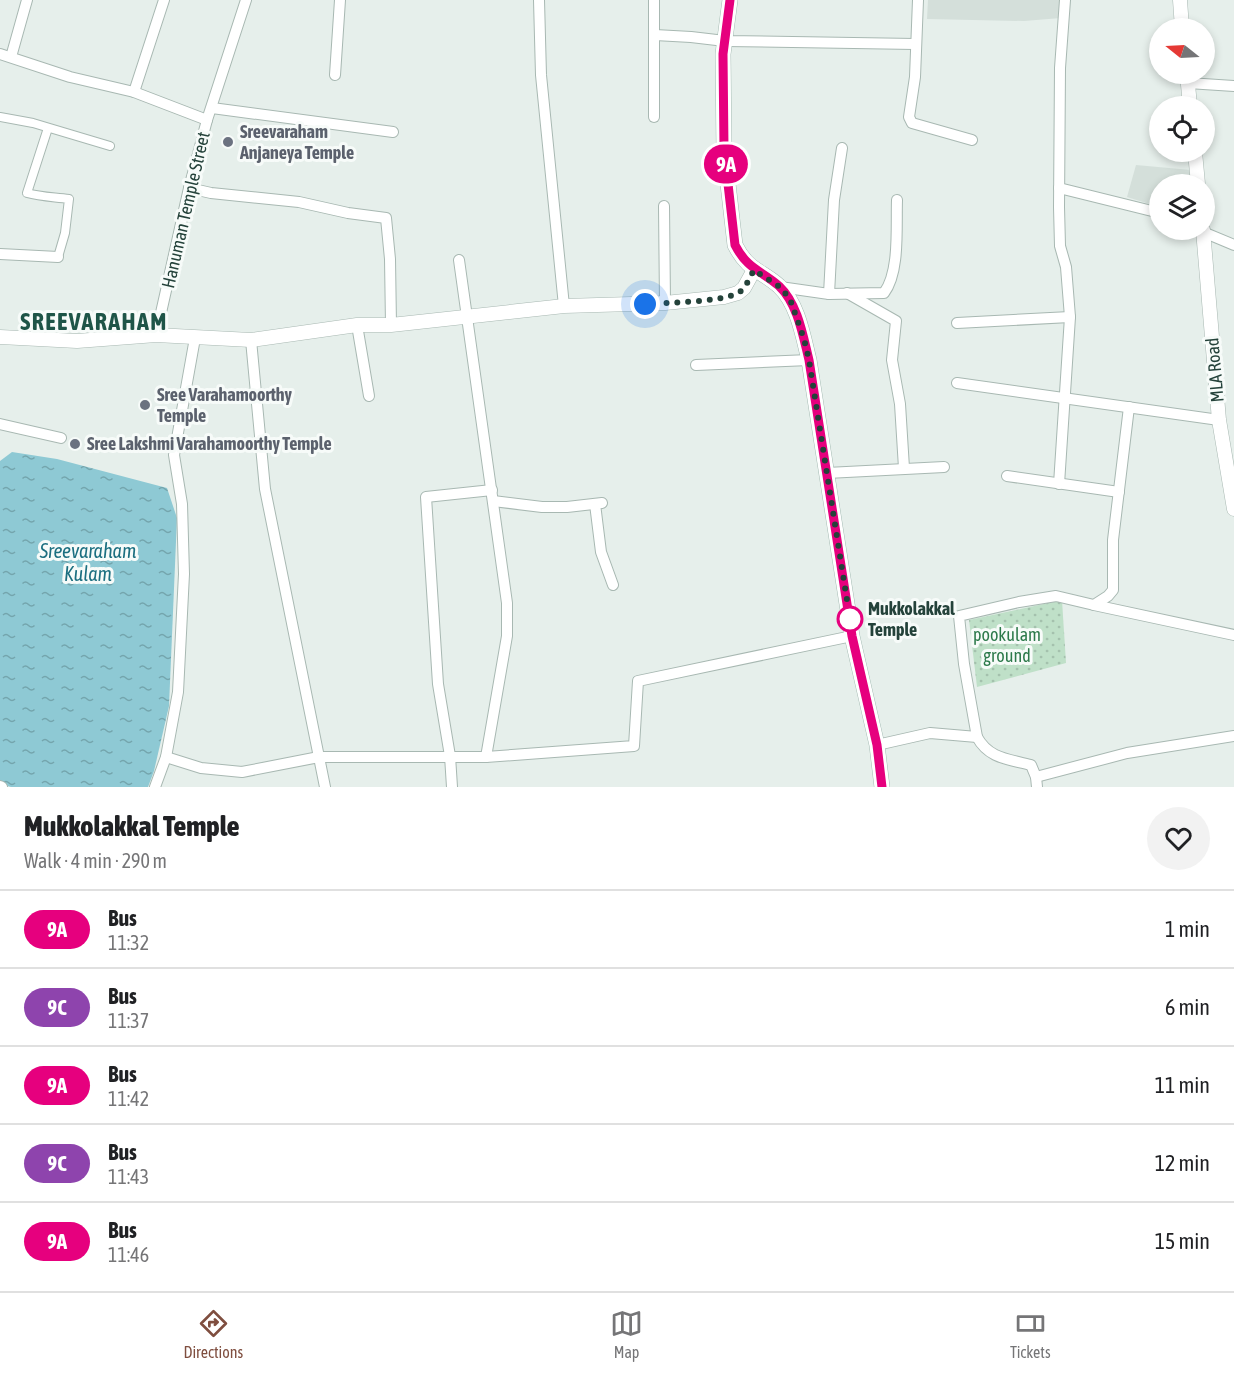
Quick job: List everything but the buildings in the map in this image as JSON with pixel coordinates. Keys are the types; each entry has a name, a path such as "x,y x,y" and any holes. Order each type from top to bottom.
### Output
{"main road":[{"path":"730,0 723,54 724,149 735,245 741,258 754,270 780,287 790,299 809,360 852,636 877,745 882,787"}],"street":[{"path":"11,57 27,0"},
{"path":"135,87 163,0"},
{"name":"Hanuman Temple Street","path":"156,335 189,188 207,120 246,0"},
{"path":"335,75 340,0"},
{"path":"539,0 541,75 564,306"},
{"path":"654,0 654,117"},
{"path":"918,0 915,77 909,117 912,123 972,140"},
{"path":"1059,484 1070,316 1066,267 1060,246 1059,188 1060,68 1065,0"},
{"path":"1180,0 1181,18"},
{"path":"655,35 725,41 915,44"},
{"path":"0,54 70,77 135,87 207,120"},
{"path":"1215,83 1234,86"},
{"path":"212,108 393,132"},
{"path":"0,117 110,146"},
{"path":"0,254 58,257 69,200 27,193 48,128"},
{"path":"829,294 834,200 842,148"},
{"path":"189,188 211,193 299,202 348,213 386,218 390,259 391,325"},
{"path":"1059,188 1149,210"},
{"path":"780,287 829,294 884,293 894,272 897,200"},
{"path":"663,206 665,303"},
{"path":"1215,236 1234,245"},
{"name":"MLA Road","path":"1204,240 1219,420 1234,509"},
{"path":"459,260 507,603 507,636 486,757"},
{"path":"0,337 77,341 156,335 251,340 357,325 391,325 564,306 665,303 724,297 738,293 744,288 754,270"},
{"path":"847,293 896,321 892,360 900,404 904,468"},
{"path":"957,323 1070,316"},
{"path":"357,325 369,396"},
{"path":"155,787 166,758 178,692 184,574 182,504 174,455 195,338"},
{"path":"251,340 265,489 325,787"},
{"path":"696,365 809,360"},
{"path":"957,383 1219,420"},
{"path":"1094,605 1113,590 1113,540 1129,407"},
{"path":"0,424 61,438"},
{"path":"827,473 944,467"},
{"path":"1007,476 1119,492"},
{"path":"452,787 450,756 438,684 426,497 493,495 542,507 598,503 601,552 613,585"},
{"path":"1234,635 1056,596 959,616 964,664 977,737 983,748 995,756 1031,765 1037,782 1127,753 1234,736"},
{"path":"166,758 201,768 242,772 319,757 486,757 634,746 638,681 852,636"},
{"path":"877,745 930,732 977,737"}],"shaded area":[{"path":"928,0 1062,0 1061,18 1024,21 927,19"},
{"path":"1136,165 1191,170 1191,174 1149,174 1149,204 1127,197"}],"green space":[{"name":"pookulam ground","path":"1062,600 1066,663 977,687 969,620"}],"water":[{"name":"Sreevaraham Kulam","path":"12,452 57,459 167,488 177,518 169,706 148,787 11,787 0,784 0,461"}],"bus line":[{"name":"9A","path":"730,0 723,54 724,149 735,245 741,258 754,270 780,287 790,299 804,339 852,636 877,745 882,787"}],"place":[{"name":"Sreevaraham Anjaneya Temple","path":"228,142"},
{"name":"Sree Varahamoorthy Temple","path":"145,405"},
{"name":"Sree Lakshmi Varahamoorthy Temple","path":"75,444"},
{"name":"Mukkolakkal Temple","path":"850,619"}],"district":[{"name":"SREEVARAHAM","path":"94,322"}],"route":[{"path":"645,304 724,297 738,293 744,288 754,270 780,287 790,299 809,360 850,619"}]}
